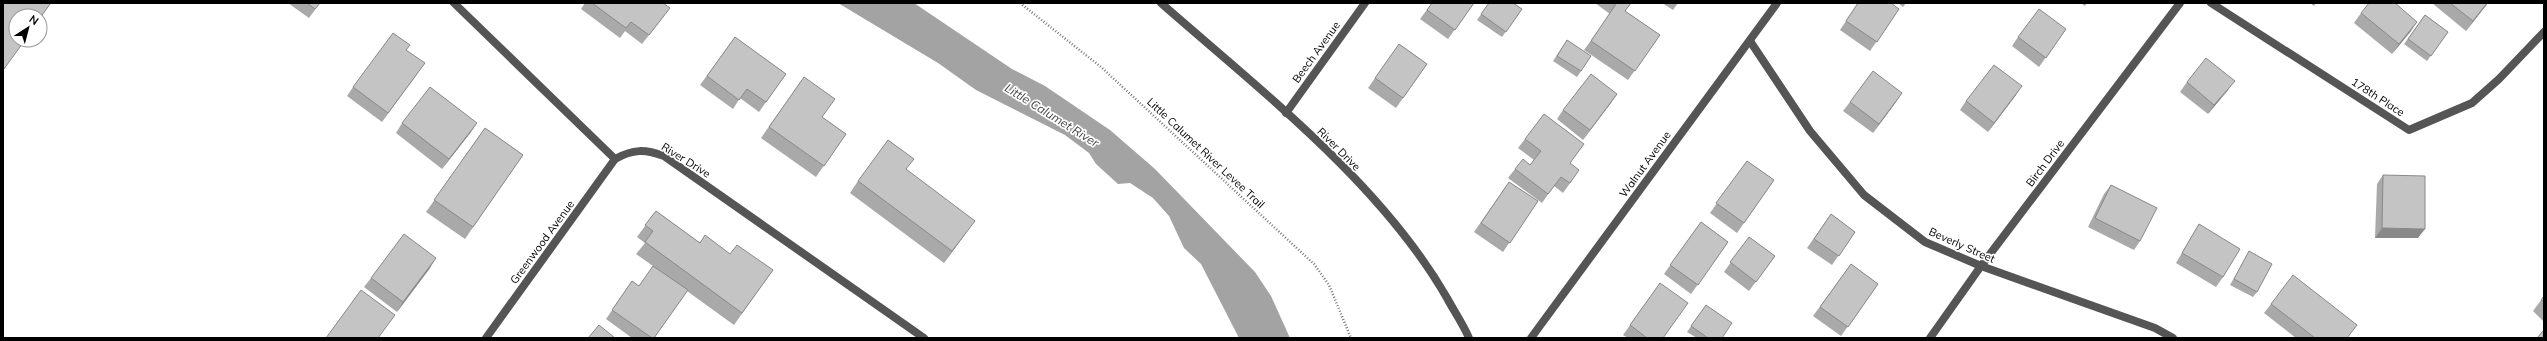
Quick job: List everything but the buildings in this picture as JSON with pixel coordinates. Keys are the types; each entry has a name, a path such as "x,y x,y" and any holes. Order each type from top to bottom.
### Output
{"street":[{"path":"454,3 615,159"},
{"name":"River Drive","path":"1161,3 1286,113 1388,214 1429,266 1469,338"},
{"name":"Beech Avenue","path":"1286,113 1365,3"},
{"name":"Walnut Avenue","path":"1531,338 1777,3"},
{"name":"Birch Drive","path":"1930,338 1981,266 2180,3"},
{"name":"178th Place","path":"2212,3 2409,130 2472,103 2499,79 2544,32"},
{"name":"Beverly Street","path":"1750,41 1810,131 1864,195 1925,242 1981,266 2154,328 2173,338"},
{"name":"River Drive","path":"615,159 630,151 648,150 664,156 924,338"},
{"name":"Greenwood Avenue","path":"486,338 615,159"}],"path":[{"name":"Little Calumet River Levee Trail","path":"1020,3 1101,67 1314,264 1329,285 1350,338"}],"water":[{"name":"Little Calumet River","path":"838,3 914,3 1012,69 1045,86 1110,130 1155,169 1255,272 1271,296 1290,338 1239,338 1201,264 1184,248 1169,216 1153,198 1130,183 1118,184 1096,164 1089,153 1065,135 976,90 938,63"}]}
